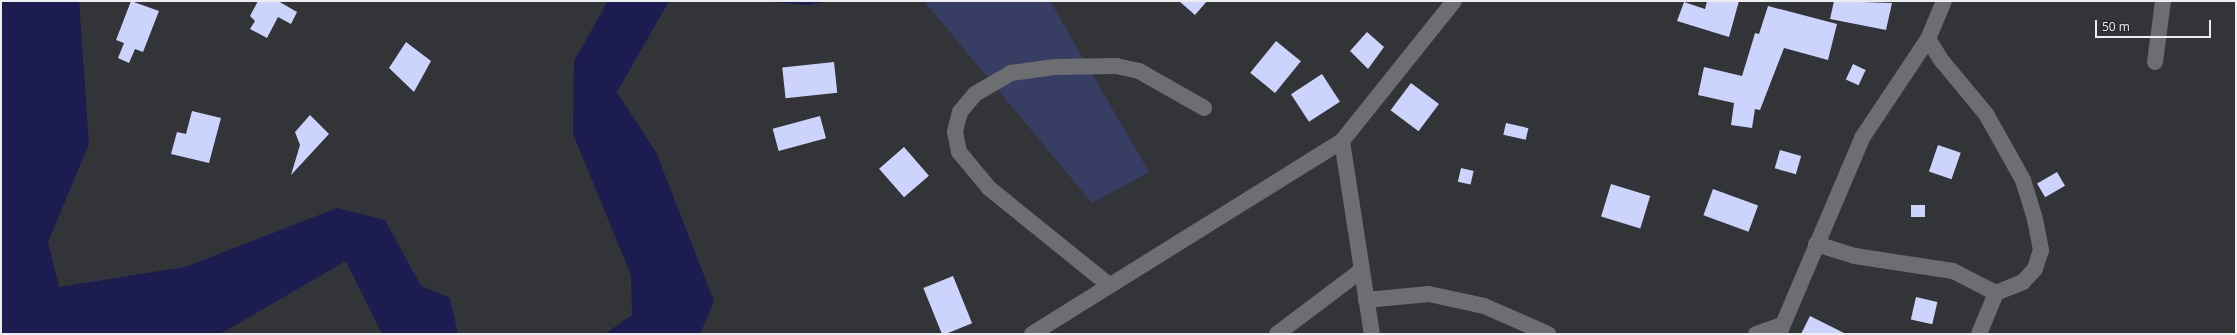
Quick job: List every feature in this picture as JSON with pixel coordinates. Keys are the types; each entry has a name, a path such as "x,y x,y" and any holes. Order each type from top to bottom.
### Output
{"street":[{"path":"1032,334 1342,141 1454,1"},
{"path":"1756,334 1780,329 1862,138 1928,39 1944,1"},
{"path":"2155,62 2163,1"},
{"path":"1928,39 1942,61 1986,114 2023,180 2035,219 2041,250 2035,269 2023,282 1996,293 1979,334"},
{"path":"1109,285 989,188 960,152 955,132 960,112 975,94 1011,73 1055,67 1116,66 1139,71 1204,108"},
{"path":"1342,141 1372,334"},
{"path":"1816,244 1855,256 1953,271 1996,293"},
{"path":"1277,334 1362,270"},
{"path":"1366,300 1429,294 1484,306 1548,334"}],"shaded area":[{"path":"1,1 79,1 89,144 48,242 59,287 185,267 337,208 385,220 421,286 450,298 458,334 382,334 346,261 220,334 1,334"},
{"path":"608,1 669,1 617,92 656,152 714,301 700,334 605,334 632,315 631,275 573,134 574,61"},
{"path":"760,1 830,1 808,5"},
{"path":"924,1 1050,1 1149,172 1092,203"}],"building":[{"path":"131,1 159,11 143,52 135,49 129,63 118,58 124,43 116,40"},
{"path":"258,1 278,1 297,12 291,24 278,17 267,38 250,29 255,21 250,16"},
{"path":"1179,1 1207,1 1195,15"},
{"path":"1707,1 1739,1 1729,37 1677,21 1684,2 1705,9"},
{"path":"1834,1 1892,3 1886,30 1830,19"},
{"path":"1768,6 1837,24 1828,60 1784,48 1760,110 1755,109 1752,128 1731,125 1734,103 1698,95 1704,67 1742,76 1755,33 1759,34"},
{"path":"1367,32 1384,47 1368,69 1350,51"},
{"path":"1276,41 1301,61 1275,93 1250,73"},
{"path":"406,42 431,61 414,92 389,68"},
{"path":"834,62 837,93 786,98 782,67"},
{"path":"1853,64 1866,70 1859,85 1846,79"},
{"path":"1322,74 1340,102 1309,122 1291,94"},
{"path":"1411,83 1439,104 1418,131 1391,110"},
{"path":"192,111 221,118 209,163 171,154 177,132 186,134"},
{"path":"310,115 329,134 291,175 300,145 295,132"},
{"path":"820,116 826,138 779,151 773,129"},
{"path":"1506,123 1528,128 1526,140 1503,135"},
{"path":"1938,145 1961,153 1952,179 1929,171"},
{"path":"904,147 929,176 904,197 879,169"},
{"path":"1780,150 1801,156 1796,174 1775,168"},
{"path":"1461,168 1474,171 1471,185 1458,182"},
{"path":"2057,172 2065,186 2045,197 2037,184"},
{"path":"1611,184 1650,196 1640,229 1601,217"},
{"path":"1713,189 1758,205 1749,232 1703,215"},
{"path":"1911,205 1925,205 1925,217 1911,217"},
{"path":"953,276 972,323 946,334 942,334 923,288"},
{"path":"1916,297 1937,302 1932,324 1911,319"},
{"path":"1810,316 1846,334 1801,334"}]}
